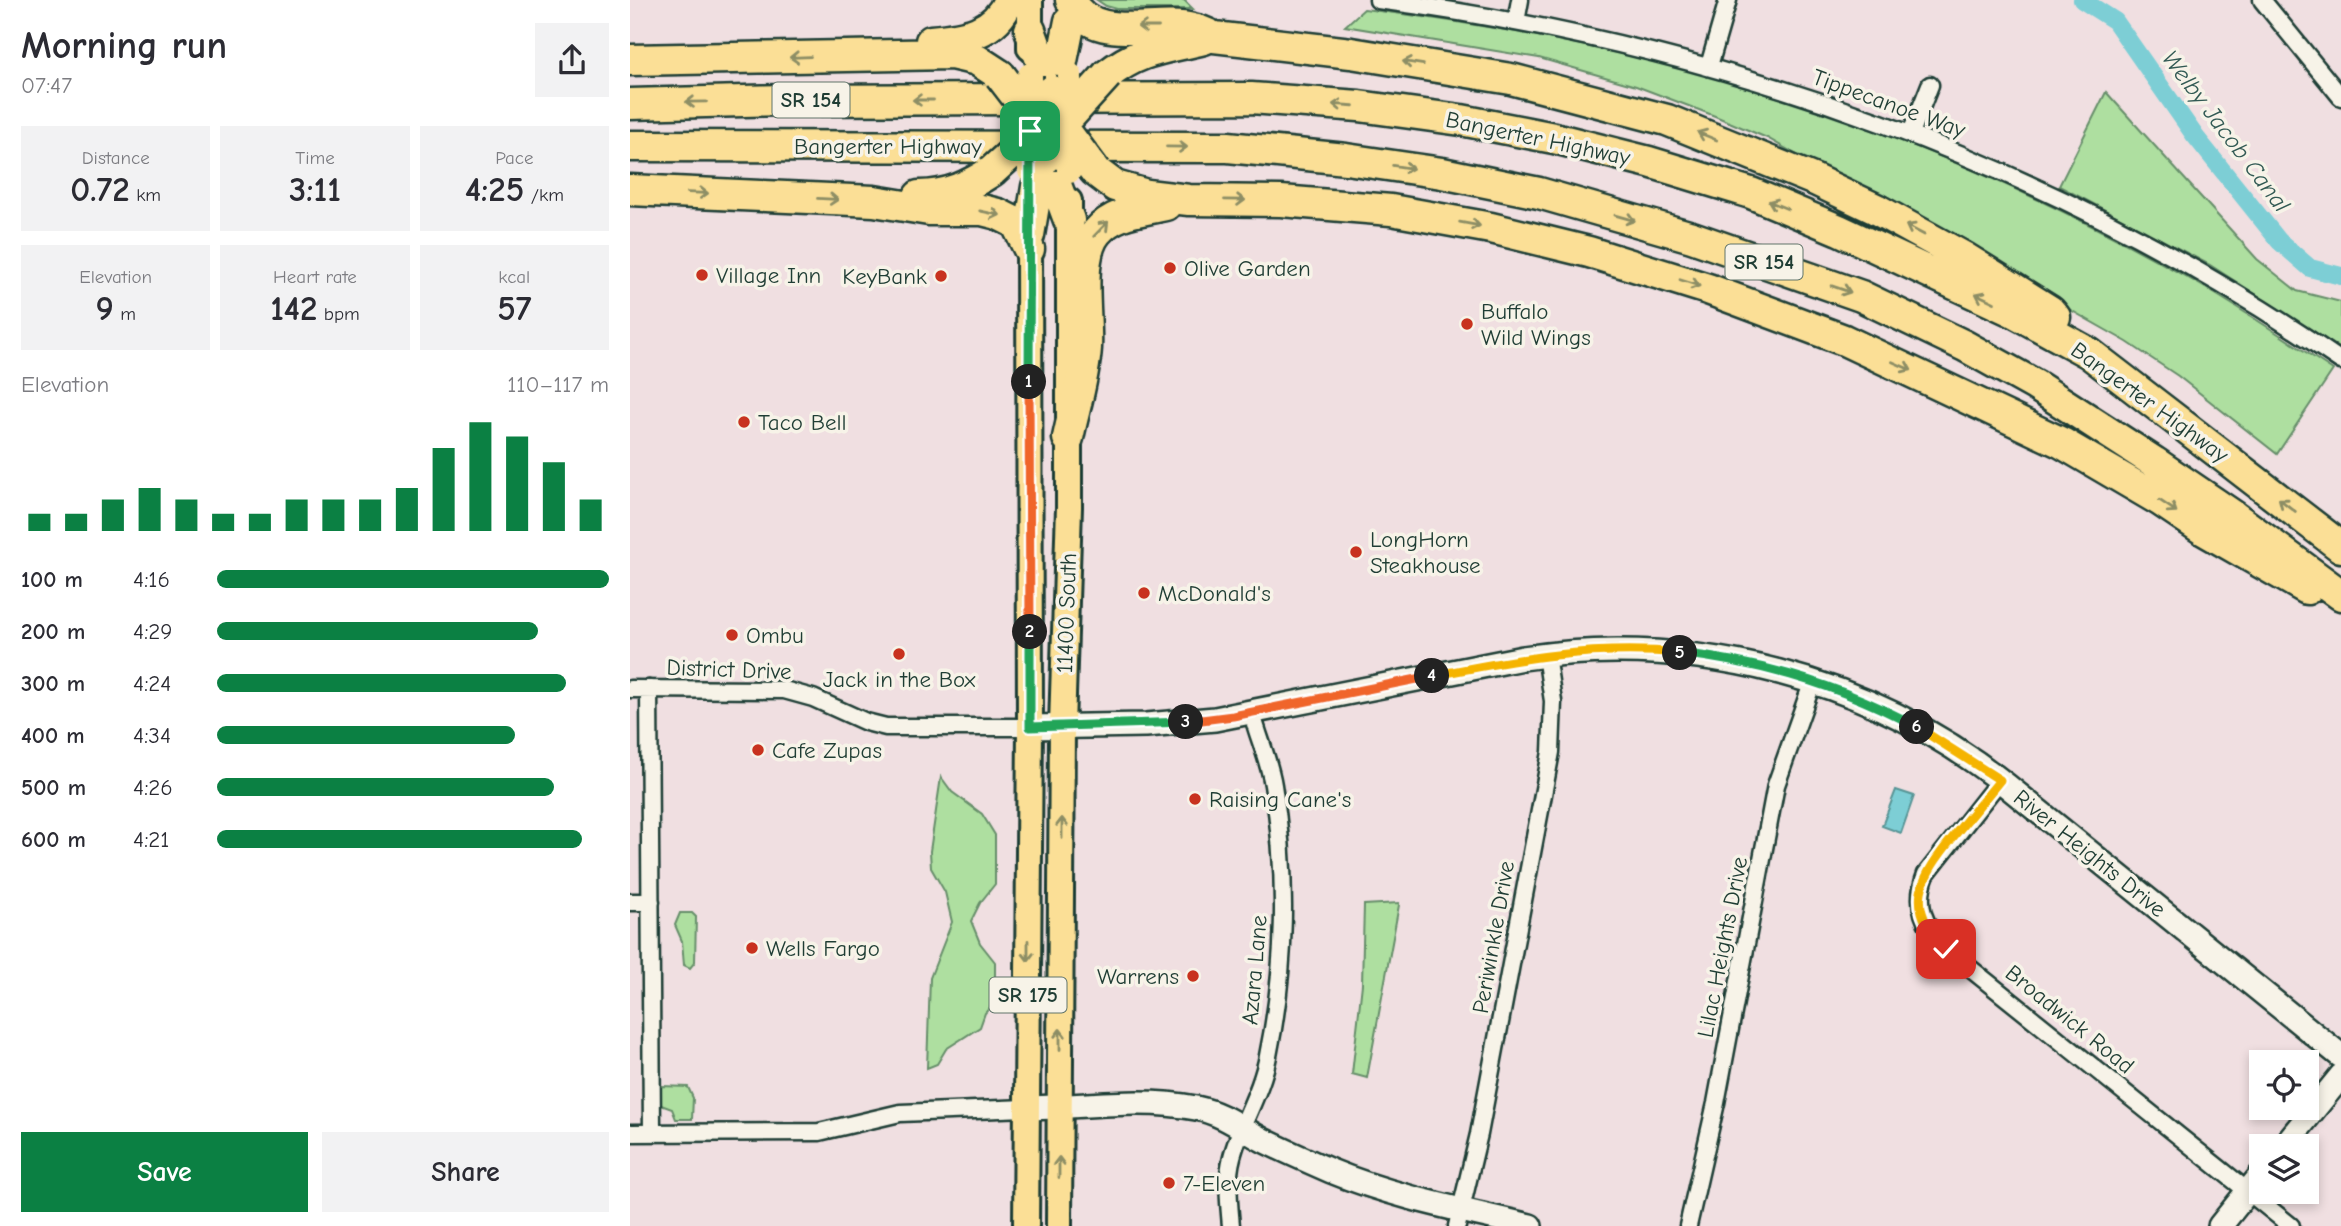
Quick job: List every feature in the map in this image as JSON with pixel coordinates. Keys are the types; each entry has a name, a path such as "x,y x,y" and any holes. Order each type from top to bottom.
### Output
{"highway":[{"path":"869,55 981,32 1003,14 1009,0"},
{"path":"874,201 951,192 970,185 992,171 1007,157 1031,123 1050,75 1070,7 1102,27 1193,29 1214,37 1351,53 1511,79 1667,120 1815,180 1921,233 2050,311 2089,353"},
{"path":"1030,30 1068,126 1056,169"},
{"path":"1029,242 1033,203 1056,169 1068,126 1107,75 1148,51 1214,37"},
{"path":"630,60 951,54 966,56 984,63 1000,75 1031,123 1056,169 1069,220"},
{"name":"Bangerter Highway","path":"630,104 783,100 1251,98 1359,106 1461,120 1554,138 1649,162 1751,193 1931,272 2014,312 2089,353 2341,547"},
{"name":"Bangerter Highway","path":"630,146 1228,147 1346,159 1442,173 1539,193 1692,237 1861,296 1965,346 2035,386 2154,462 2235,517 2341,595"},
{"path":"1056,169 1127,191 1189,200 1281,201 1391,210 1491,228 1642,267 1708,289 1844,340 2062,443 2161,501 2204,530 2341,607"},
{"path":"630,190 874,201 929,210 982,210 1016,223 1029,242"},
{"path":"1068,438 1086,350 1087,249 1092,239 1107,222 1122,214 1189,200"}],"main road":[{"path":"1030,0 1030,30"},
{"name":"11400 South","path":"1059,1226 1062,726 1069,507 1069,220"},
{"name":"11400 South","path":"1026,1226 1030,727 1029,242"}],"street":[{"name":"Tippecanoe Way","path":"1378,0 1608,40 1709,66 1823,101 1911,133 2011,176 2122,229 2217,282 2341,361"},
{"path":"1516,22 1520,0"},
{"path":"1709,66 1728,0"},
{"path":"2262,0 2341,97"},
{"path":"1911,133 1930,85"},
{"name":"River Heights Drive","path":"1030,727 1176,723 1252,713 1546,654 1601,650 1677,653 1753,664 1813,681 1864,700 1935,737 2000,780 2341,1056"},
{"name":"Periwinkle Drive","path":"1459,1218 1491,1074 1550,752 1553,701 1546,654"},
{"name":"Lilac Heights Drive","path":"1688,1226 1712,1126 1776,785 1813,681"},
{"name":"District Drive","path":"630,689 784,690 813,698 866,722 887,727 1030,727"},
{"path":"649,689 652,1133"},
{"name":"Azara Lane","path":"1231,1226 1230,1170 1242,1128 1259,1091 1268,1057 1276,1008 1282,934 1282,868 1273,784 1252,713"},
{"name":"Broadwick Road","path":"2000,780 1926,874 1920,906 1925,923 1946,949 2249,1179"},
{"path":"630,902 651,902"},
{"path":"2294,1134 2341,1076"},
{"path":"630,1133 819,1132 900,1113 1060,1108 1097,1104 1186,1106 1222,1115 1298,1156 1459,1218 1530,1226"},
{"path":"2220,1226 2249,1189"},
{"name":"Broadwick Road","path":"2272,1204 2291,1226"}],"green space":[{"path":"1097,0 1184,0 1193,9 1117,9"},
{"path":"1364,9 1509,31 1616,52 1721,80 1860,125 1995,180 2126,244 2190,279 2333,370 2277,454 2178,376 2127,342 1767,138 1636,86 1539,58 1345,26"},
{"path":"2106,92 2257,259 2297,291 2341,302 2341,349 2210,265 2059,186"},
{"path":"941,777 952,792 982,814 995,835 995,884 980,903 971,921 980,943 995,962 995,1002 985,1013 980,1027 946,1049 937,1064 927,1068 930,978 952,922 945,892 931,868 930,851"},
{"path":"1399,903 1367,1078 1352,1074 1362,984 1364,905"},
{"path":"680,913 692,913 696,917 695,962 690,968 684,965 682,941 675,925"},
{"path":"661,1086 688,1087 693,1098 692,1119 676,1119 672,1109 661,1105"}],"water":[{"path":"1896,790 1914,796 1901,833 1882,826"}],"waterway":[{"name":"Welby Jacob Canal","path":"2082,0 2115,21 2195,136 2279,241 2310,268 2341,276"}],"place":[{"name":"Olive Garden","path":"1170,268"},
{"name":"Village Inn","path":"702,275"},
{"name":"KeyBank","path":"941,276"},
{"name":"Buffalo Wild Wings","path":"1467,324"},
{"name":"Taco Bell","path":"744,422"},
{"name":"LongHorn Steakhouse","path":"1356,552"},
{"name":"McDonald's","path":"1144,593"},
{"name":"Ombu","path":"732,635"},
{"name":"Jack in the Box","path":"899,654"},
{"name":"Cafe Zupas","path":"758,750"},
{"name":"Raising Cane's","path":"1195,799"},
{"name":"Wells Fargo","path":"752,948"},
{"name":"Warrens","path":"1193,976"},
{"name":"7-Eleven","path":"1169,1183"}],"route":[{"path":"1030,131 1030,727 1146,725 1215,719 1523,658 1563,653 1639,650 1715,657 1753,664 1864,700 1935,737 2000,780 1932,864 1922,885 1922,915 1936,939 1946,949"}]}
